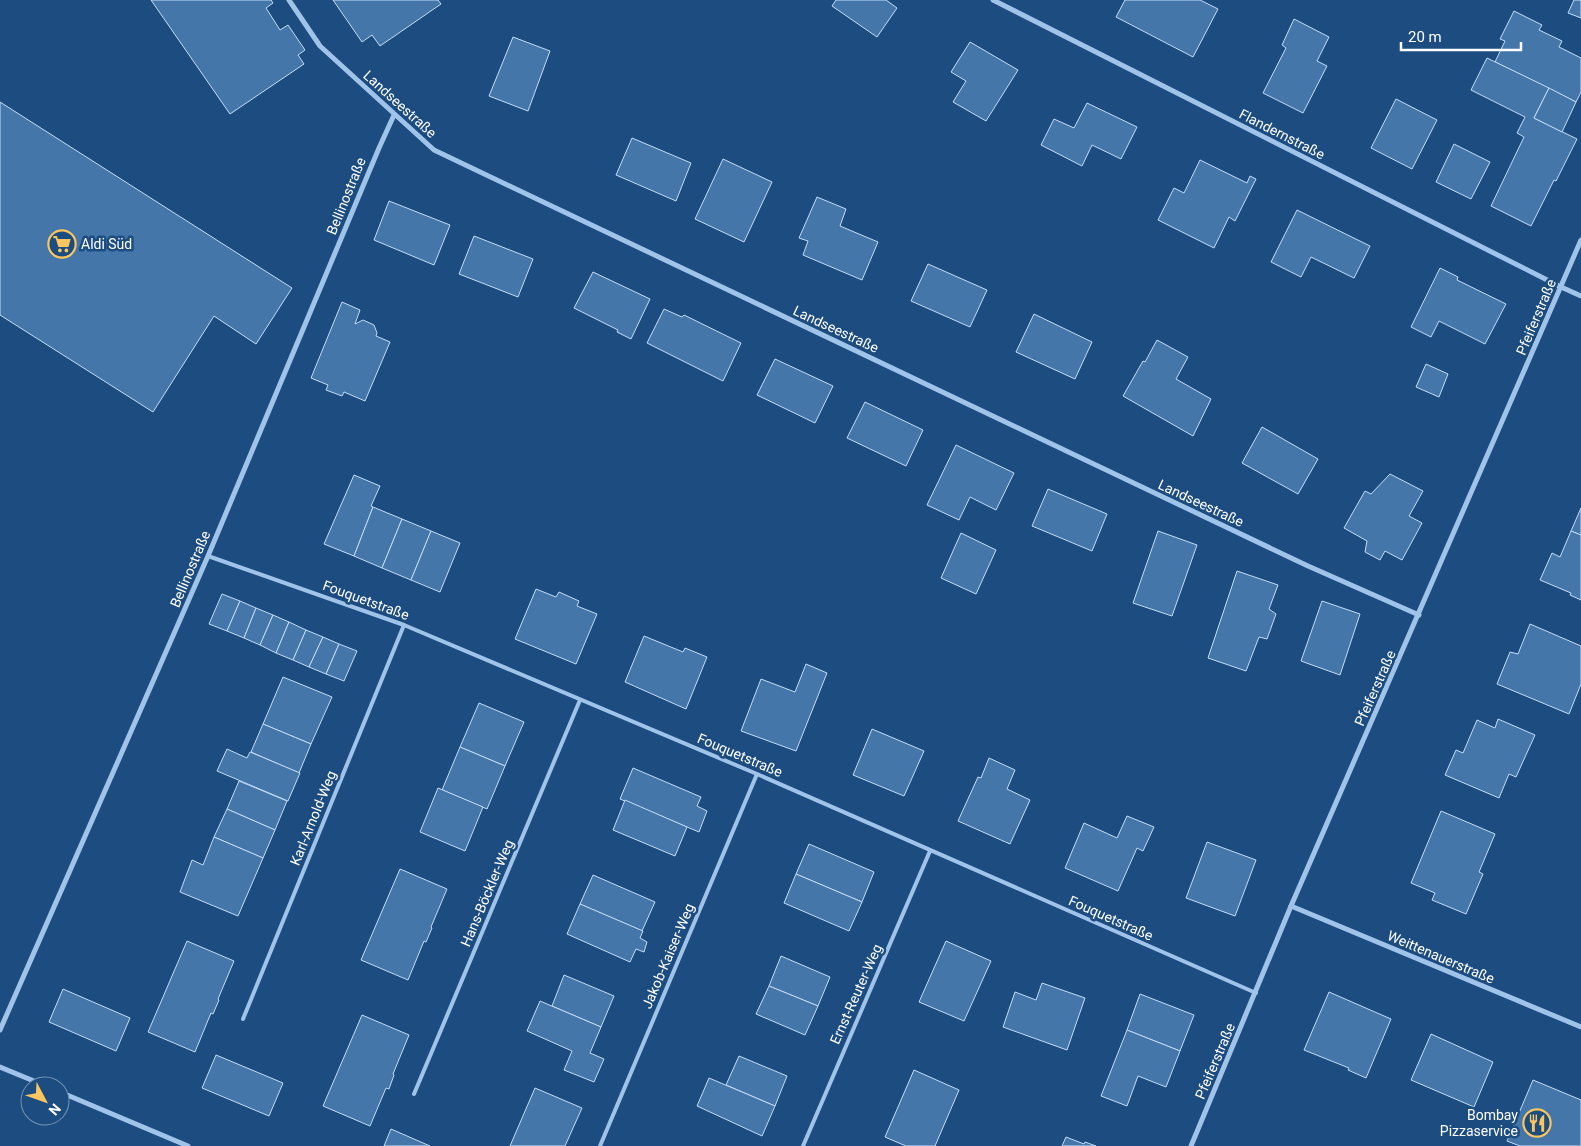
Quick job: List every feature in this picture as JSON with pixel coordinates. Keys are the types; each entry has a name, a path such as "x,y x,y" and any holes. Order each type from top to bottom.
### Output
{"street":[{"name":"Landseestraße","path":"289,0 320,46 434,150 1299,562 1419,615"},
{"name":"Flandernstraße","path":"992,0 1581,296"},
{"name":"Bellinostraße","path":"0,1030 208,556 394,115"},
{"name":"Pfeiferstraße","path":"1191,1146 1292,906 1581,240"},
{"name":"Weittenauerstraße","path":"1292,906 1581,1027"},
{"path":"0,1067 22,1076"},
{"path":"70,1096 188,1146"}],"lane":[{"name":"Fouquetstraße","path":"208,556 404,625 756,774 1256,993"},
{"name":"Karl-Arnold-Weg","path":"243,1019 404,625"},
{"name":"Hans-Böckler-Weg","path":"414,1094 580,700"},
{"name":"Jakob-Kaiser-Weg","path":"600,1146 756,774"},
{"name":"Ernst-Reuter-Weg","path":"803,1146 930,851"}],"building":[{"path":"151,0 271,0 273,3 266,8 280,30 288,25 305,50 298,55 304,64 230,114"},
{"path":"333,0 438,0 441,4 380,46 372,35 362,42"},
{"path":"836,0 886,0 897,8 877,37 832,6"},
{"path":"1125,0 1200,0 1218,9 1193,57 1116,17"},
{"path":"1574,0 1581,0 1581,18 1568,13"},
{"path":"1514,11 1542,25 1539,30 1562,41 1559,47 1581,58 1581,92 1576,102 1495,62 1505,41 1500,39"},
{"path":"1294,19 1329,37 1317,61 1327,66 1303,113 1263,93 1286,48 1282,45"},
{"path":"513,37 550,51 528,111 489,96"},
{"path":"970,42 1018,70 986,121 953,102 966,81 951,72"},
{"path":"1487,58 1549,88 1534,118 1577,139 1531,226 1491,206 1524,137 1517,133 1525,117 1471,90"},
{"path":"1549,88 1576,102 1562,132 1534,118"},
{"path":"1396,99 1437,120 1412,169 1371,148"},
{"path":"0,102 292,288 256,344 214,316 153,412 0,315"},
{"path":"1087,103 1137,127 1121,159 1092,145 1082,166 1041,145 1054,119 1074,128"},
{"path":"632,138 691,163 676,201 616,175"},
{"path":"1454,144 1490,162 1471,199 1436,182"},
{"path":"723,159 772,182 744,242 695,219"},
{"path":"1200,160 1247,183 1250,176 1256,179 1235,221 1229,217 1214,248 1158,220 1174,188 1184,193"},
{"path":"817,197 846,209 840,226 878,242 862,280 803,255 808,241 799,238"},
{"path":"389,201 450,225 434,265 374,240"},
{"path":"1297,210 1370,246 1354,278 1311,257 1301,277 1271,262"},
{"path":"474,236 533,259 518,297 459,274"},
{"path":"928,264 987,290 970,327 911,301"},
{"path":"1440,268 1458,277 1457,280 1506,304 1485,344 1439,321 1431,337 1411,327"},
{"path":"593,272 650,299 631,339 617,332 618,330 574,308"},
{"path":"342,302 360,310 355,324 363,320 374,325 377,333 376,336 390,342 365,401 344,392 342,396 326,390 328,385 311,378"},
{"path":"664,309 682,317 684,315 741,343 723,381 647,343"},
{"path":"1034,314 1092,342 1075,379 1016,352"},
{"path":"1157,340 1188,357 1176,379 1211,399 1193,436 1123,396"},
{"path":"775,359 833,386 815,423 757,395"},
{"path":"1426,364 1448,374 1439,397 1416,387"},
{"path":"865,402 923,430 906,466 847,438"},
{"path":"1262,427 1318,459 1298,494 1242,463"},
{"path":"956,445 1014,473 996,510 970,497 959,520 927,505"},
{"path":"1390,474 1423,491 1409,516 1422,523 1402,560 1385,551 1380,560 1365,552 1367,541 1344,528 1365,491 1371,494"},
{"path":"354,475 380,486 354,556 324,544"},
{"path":"1048,489 1107,514 1092,551 1032,526"},
{"path":"373,507 402,519 382,568 354,556"},
{"path":"1581,508 1581,535 1571,531"},
{"path":"402,519 431,531 411,580 382,568"},
{"path":"431,531 460,543 440,592 411,580"},
{"path":"1158,531 1197,545 1172,616 1133,603"},
{"path":"1571,531 1581,535 1581,600 1570,595 1571,593 1540,580 1552,553 1560,557"},
{"path":"961,533 996,550 976,594 941,578"},
{"path":"1237,571 1278,585 1269,609 1276,614 1267,639 1259,637 1246,671 1208,658"},
{"path":"536,589 556,597 559,592 579,601 577,606 597,614 576,664 515,639"},
{"path":"222,594 240,601 227,631 209,624"},
{"path":"240,601 256,608 244,638 227,631"},
{"path":"1322,601 1360,614 1340,675 1301,661"},
{"path":"256,608 273,615 260,645 244,638"},
{"path":"273,615 289,622 276,653 260,645"},
{"path":"289,622 306,630 293,660 276,653"},
{"path":"1530,624 1581,646 1581,684 1569,714 1497,684 1510,652 1518,654"},
{"path":"306,630 323,637 309,667 293,660"},
{"path":"644,636 683,652 685,648 707,657 686,709 625,682"},
{"path":"323,637 339,644 326,674 309,667"},
{"path":"339,644 357,651 344,681 326,674"},
{"path":"806,664 827,673 796,751 741,731 761,679 795,692"},
{"path":"283,677 332,697 311,744 263,724"},
{"path":"479,703 524,722 505,766 460,747"},
{"path":"1498,719 1535,735 1516,777 1509,774 1499,798 1445,775 1456,750 1463,753 1477,720 1495,728"},
{"path":"263,724 311,744 299,773 251,752"},
{"path":"872,729 924,751 904,796 853,775"},
{"path":"460,747 505,766 487,809 442,790"},
{"path":"227,749 247,758 250,752 300,773 288,801 217,771"},
{"path":"989,758 1015,770 1007,789 1030,800 1010,844 958,821 978,777 981,778"},
{"path":"633,768 701,797 697,806 707,811 699,832 620,799"},
{"path":"239,781 287,801 275,830 227,809"},
{"path":"438,788 483,807 465,851 420,832"},
{"path":"625,800 687,827 675,856 613,830"},
{"path":"227,809 275,830 263,858 214,837"},
{"path":"1441,811 1495,834 1479,872 1483,874 1466,914 1432,900 1435,893 1411,883"},
{"path":"1127,816 1154,827 1143,851 1137,848 1118,891 1065,868 1084,823 1117,838"},
{"path":"214,837 263,858 238,916 180,892 192,860 203,865"},
{"path":"1207,842 1256,860 1235,916 1186,898"},
{"path":"809,844 874,872 862,902 796,874"},
{"path":"400,869 447,889 426,942 424,941 408,980 361,960"},
{"path":"796,874 862,902 849,931 784,903"},
{"path":"593,875 655,902 642,931 580,904"},
{"path":"580,904 643,931 640,938 647,942 644,952 636,949 630,962 567,934"},
{"path":"187,941 234,961 213,1014 211,1013 195,1052 148,1032"},
{"path":"946,941 991,961 964,1021 919,1002"},
{"path":"781,956 830,977 818,1006 769,986"},
{"path":"564,975 614,996 601,1027 552,1006"},
{"path":"1042,983 1085,998 1067,1050 1003,1027 1015,992 1036,1000"},
{"path":"769,986 818,1006 805,1035 756,1014"},
{"path":"63,989 130,1018 116,1051 49,1022"},
{"path":"1329,992 1391,1019 1366,1078 1348,1070 1349,1068 1304,1050"},
{"path":"1140,994 1194,1015 1180,1051 1127,1030"},
{"path":"540,1001 601,1027 590,1053 604,1059 594,1082 564,1070 572,1051 527,1031"},
{"path":"362,1015 409,1035 389,1089 386,1088 370,1126 323,1106"},
{"path":"1127,1030 1180,1051 1166,1087 1138,1076 1127,1106 1101,1096"},
{"path":"1431,1034 1493,1062 1474,1107 1411,1080"},
{"path":"216,1055 283,1083 269,1116 202,1088"},
{"path":"739,1056 787,1076 775,1106 726,1085"},
{"path":"914,1070 959,1090 935,1146 906,1146 885,1137"},
{"path":"709,1078 775,1106 762,1136 697,1106"},
{"path":"1533,1080 1581,1100 1581,1146 1520,1146 1507,1141"},
{"path":"535,1088 582,1108 565,1146 510,1146"},
{"path":"391,1129 430,1146 384,1146"},
{"path":"1066,1137 1084,1144 1085,1142 1096,1146 1062,1146"}],"place":[{"name":"Aldi Süd","path":"62,244"},
{"name":"Bombay Pizzaservice","path":"1537,1123"}]}
